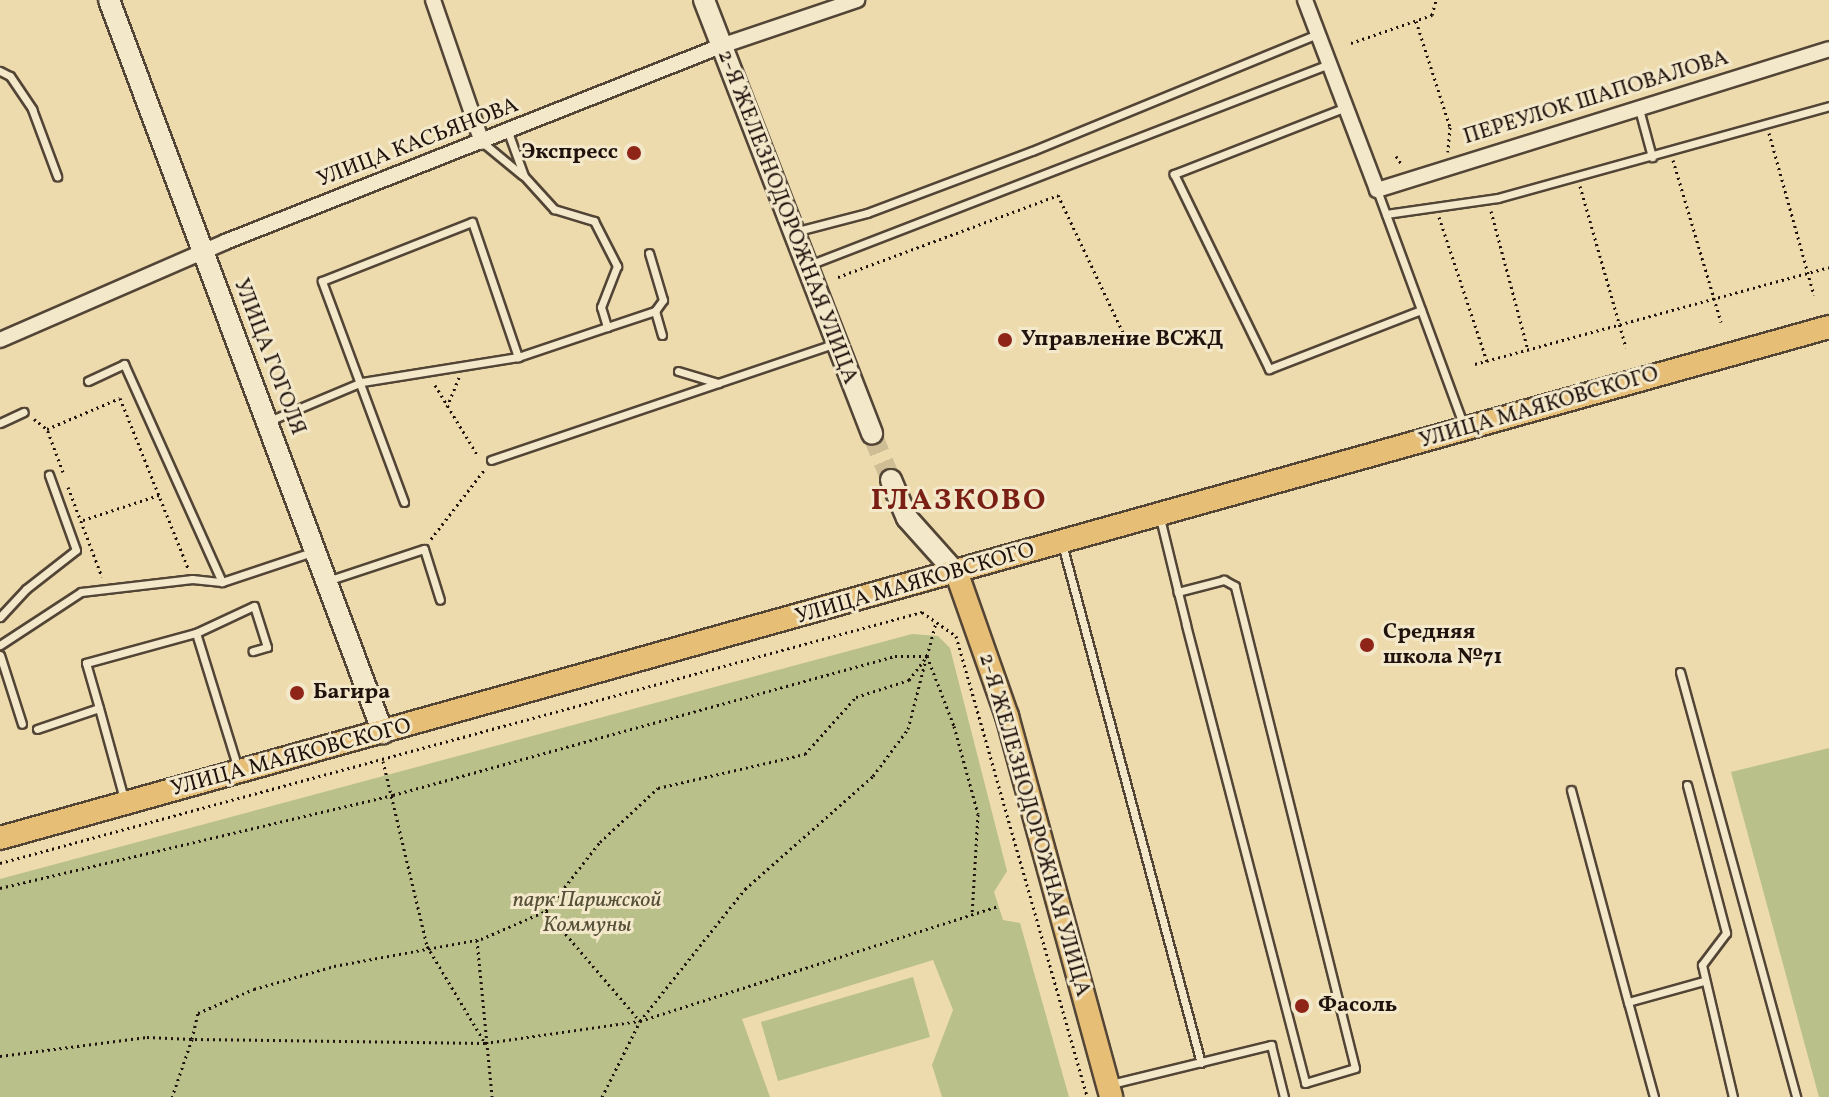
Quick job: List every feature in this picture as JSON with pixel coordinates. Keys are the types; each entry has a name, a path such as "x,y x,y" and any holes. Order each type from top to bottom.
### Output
{"main road":[{"name":"УЛИЦА ГОГОЛЯ","path":"109,0 202,251 330,580 383,733"},
{"name":"2-Я ЖЕЛЕЗНОДОРОЖНАЯ УЛИЦА","path":"704,0 872,434"},
{"name":"УЛИЦА МАЯКОВСКОГО","path":"0,838 957,574 1158,512 1829,327"},
{"name":"2-Я ЖЕЛЕЗНОДОРОЖНАЯ УЛИЦА","path":"891,480 907,518 957,574 1007,716 1110,1091"}],"street":[{"path":"433,0 482,142"},
{"name":"УЛИЦА КАСЬЯНОВА","path":"0,340 202,251 721,46 857,0"},
{"path":"1305,0 1377,190"},
{"name":"ПЕРЕУЛОК ШАПОВАЛОВА","path":"1377,190 1829,49"}],"lane":[{"path":"792,233 867,213 1046,146 1317,34"},
{"path":"805,266 1329,64"},
{"path":"0,71 10,76 32,109 57,176"},
{"path":"1386,214 1488,199 1652,157 1829,106"},
{"path":"1346,107 1174,174 1269,369 1421,310"},
{"path":"1639,108 1652,157"},
{"path":"508,132 524,176"},
{"path":"482,142 524,176 554,209 594,221 617,266 601,307 607,327"},
{"path":"1377,190 1465,429"},
{"path":"404,502 322,281 472,222 518,357"},
{"path":"269,421 362,382 518,357 655,311 663,300 649,253"},
{"path":"655,311 662,335"},
{"path":"491,460 835,344"},
{"path":"88,381 124,364 222,582"},
{"path":"678,371 718,383"},
{"path":"0,423 24,412"},
{"path":"0,617 26,589 76,550 49,475"},
{"path":"1158,512 1178,592 1305,1083 1355,1068 1235,586 1224,580 1178,592"},
{"path":"1061,541 1201,1063"},
{"path":"330,580 424,549 440,600"},
{"path":"0,645 81,592 192,579 222,582 318,550"},
{"path":"125,804 86,663 196,633 254,606 267,647 253,651"},
{"path":"196,633 239,772"},
{"path":"0,655 22,724"},
{"path":"1680,672 1796,1097"},
{"path":"37,729 99,708"},
{"path":"1687,785 1726,933 1702,965 1703,981 1733,1097"},
{"path":"1571,790 1654,1097"},
{"path":"1628,1002 1703,981"},
{"path":"1110,1091 1271,1045 1284,1097"}],"path":[{"path":"1351,43 1432,15 1436,0"},
{"path":"1416,21 1450,127 1446,168"},
{"path":"1767,124 1805,273 1814,295"},
{"path":"1670,152 1721,322"},
{"path":"1577,177 1626,348"},
{"path":"838,277 1058,195 1130,347"},
{"path":"1488,199 1528,350"},
{"path":"1435,207 1487,361"},
{"path":"1475,364 1620,327 1829,267"},
{"path":"447,407 464,366"},
{"path":"424,549 491,460 474,454 427,371"},
{"path":"47,429 120,398 192,579"},
{"path":"24,412 47,429 106,587"},
{"path":"81,521 159,495"},
{"path":"0,863 922,612 956,636 1059,1013 1087,1097"},
{"path":"602,1097 640,1021 745,889 873,776 908,729 936,622"},
{"path":"0,888 393,795 895,656 927,656"},
{"path":"172,1097 198,1013 254,989 427,946 477,940 546,911 600,842 658,788 805,754 856,697 909,680 927,656"},
{"path":"927,656 954,726 978,814 972,914"},
{"path":"382,759 427,946 485,1043"},
{"path":"0,1056 147,1037 485,1043 640,1021 998,906"},
{"path":"546,911 640,1021"},
{"path":"477,940 492,1097"}],"green space":[{"name":"парк Парижской Коммуны","path":"912,634 938,636 950,648 1007,871 994,892 1003,920 1020,923 1069,1097 942,1097 932,1065 953,1010 933,960 742,1019 770,1097 0,1097 0,879"},
{"path":"1829,748 1829,1097 1819,1097 1731,772"},
{"path":"913,977 930,1037 778,1081 761,1022"}],"tunnel":[{"path":"872,434 891,480"}],"place":[{"name":"Экспресс","path":"634,153"},
{"name":"Управление ВСЖД","path":"1005,340"},
{"name":"Средняя школа №71","path":"1367,645"},
{"name":"Багира","path":"297,693"},
{"name":"Фасоль","path":"1302,1006"}],"district":[{"name":"ГЛАЗКОВО","path":"959,501"}]}
